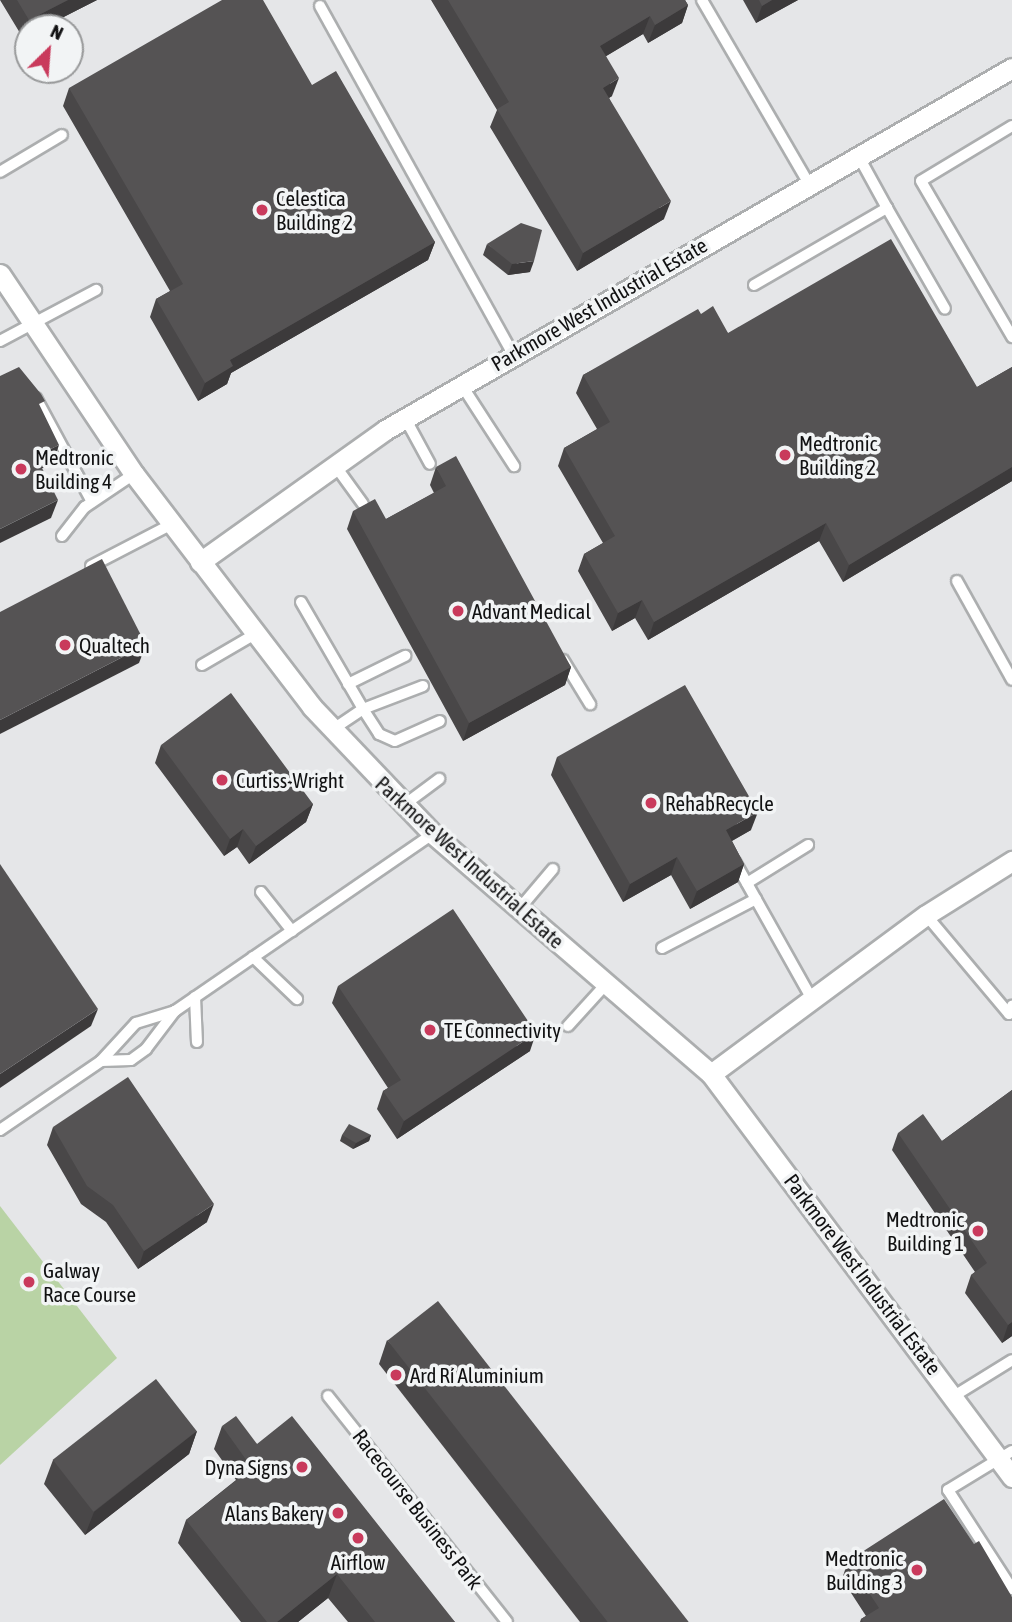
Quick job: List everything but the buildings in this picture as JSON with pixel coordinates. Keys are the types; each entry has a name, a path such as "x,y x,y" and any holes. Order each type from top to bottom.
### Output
{"street":[{"name":"Parkmore West Industrial Estate","path":"200,562 334,464 461,383 1012,68"},
{"name":"Parkmore West Industrial Estate","path":"0,274 170,525 332,731 433,834 711,1074 954,1396 1006,1456 1012,1477"},
{"path":"711,1074 926,915 1012,860"}],"lane":[{"path":"702,0 809,184"},
{"path":"320,6 513,354"},
{"path":"1012,126 921,181 1012,337"},
{"path":"0,172 62,135"},
{"path":"859,157 945,309"},
{"path":"754,285 887,208"},
{"path":"0,341 96,290"},
{"path":"461,383 514,466"},
{"path":"30,391 92,502"},
{"path":"405,418 430,464"},
{"path":"334,464 362,504"},
{"path":"62,536 92,502 134,474"},
{"path":"73,575 170,525"},
{"path":"957,581 1012,680"},
{"path":"301,602 379,734 394,741 440,721"},
{"path":"202,665 255,634"},
{"path":"558,651 590,704"},
{"path":"348,684 405,656"},
{"path":"332,731 363,709 423,686"},
{"path":"403,806 439,779"},
{"path":"101,1061 138,1055 175,1011 433,834"},
{"path":"747,883 808,845"},
{"path":"735,862 812,999"},
{"path":"520,908 553,869"},
{"path":"261,892 292,931"},
{"path":"662,948 756,899"},
{"path":"926,915 1009,1014 1012,1006"},
{"path":"253,957 297,999"},
{"path":"568,1026 607,983"},
{"path":"195,997 198,1042"},
{"path":"0,1130 101,1061 136,1023 175,1011"},
{"path":"954,1396 1012,1360"},
{"name":"Racecourse Business Park","path":"328,1396 507,1622"},
{"path":"1006,1456 948,1490 1012,1589"}],"green space":[{"name":"Galway Race Course","path":"0,1206 117,1358 0,1465"}],"place":[{"name":"Celestica Building 2","path":"262,210"},
{"name":"Medtronic Building 2","path":"785,455"},
{"name":"Medtronic Building 4","path":"21,469"},
{"name":"Advant Medical","path":"458,611"},
{"name":"Qualtech","path":"65,645"},
{"name":"Curtiss-Wright","path":"222,780"},
{"name":"RehabRecycle","path":"651,803"},
{"name":"TE Connectivity","path":"430,1030"},
{"name":"Medtronic Building 1","path":"978,1231"},
{"name":"Galway Race Course","path":"29,1282"},
{"name":"Ard Rí Aluminium","path":"396,1375"},
{"name":"Dyna Signs","path":"302,1467"},
{"name":"Alans Bakery","path":"338,1513"},
{"name":"Airflow","path":"358,1538"},
{"name":"Medtronic Building 3","path":"917,1570"}]}
